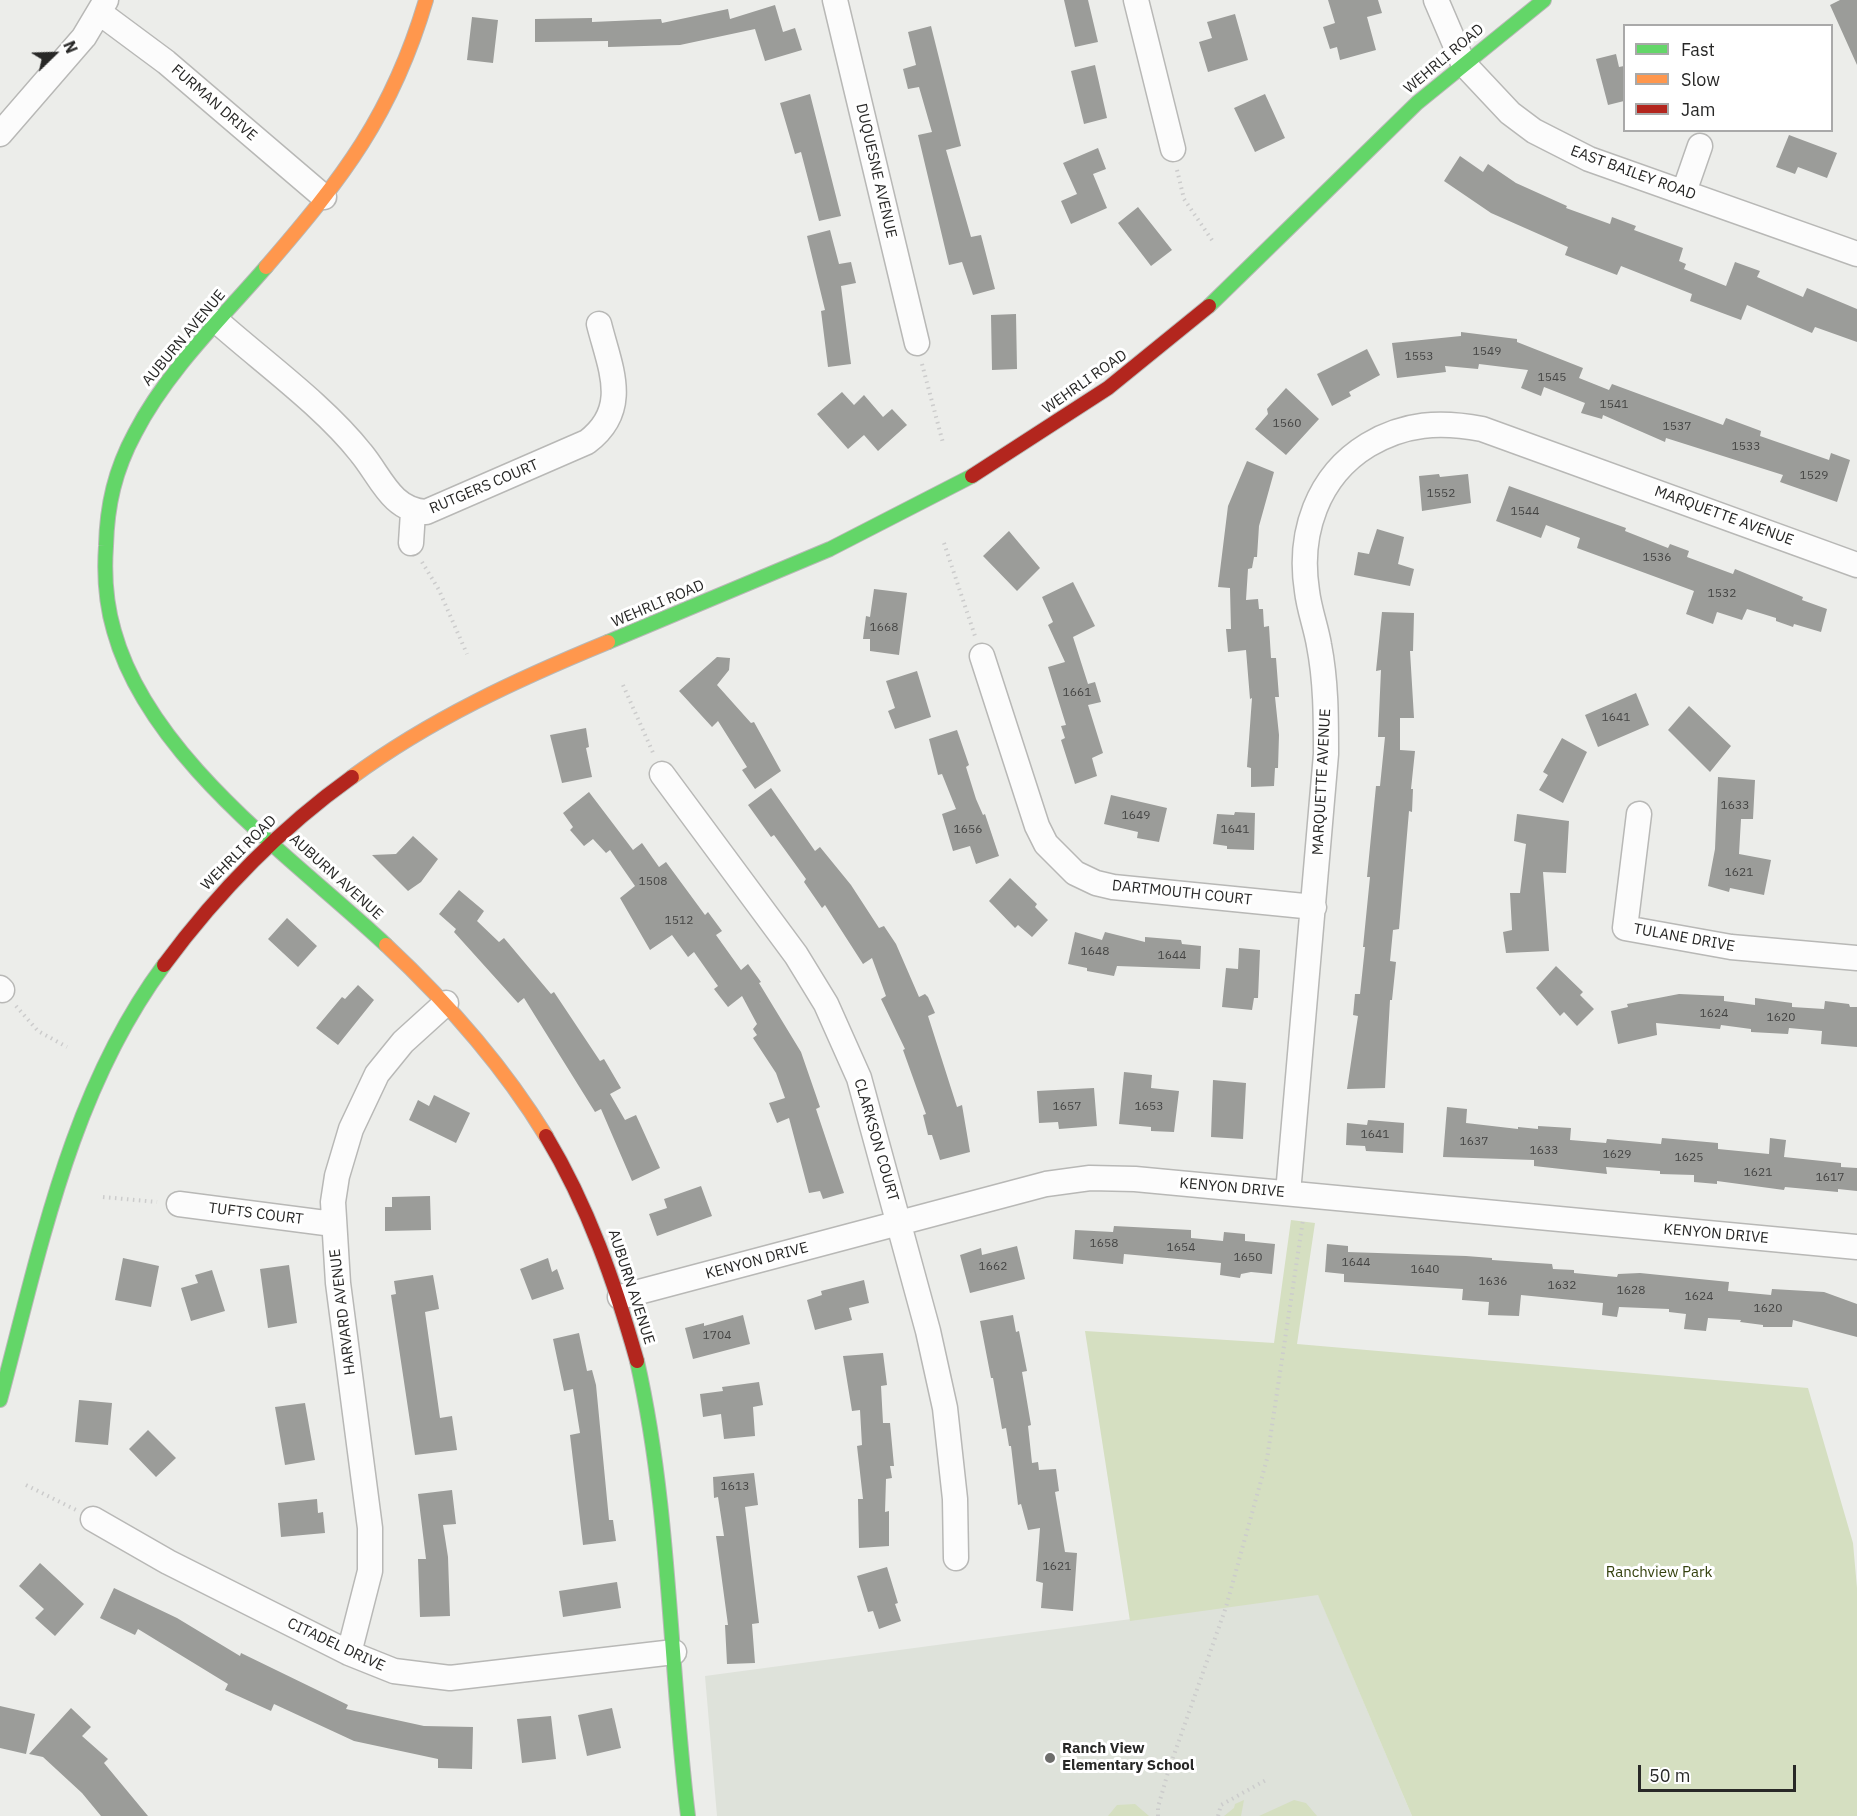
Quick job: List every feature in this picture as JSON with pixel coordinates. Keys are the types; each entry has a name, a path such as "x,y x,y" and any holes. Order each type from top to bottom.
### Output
{"street":[{"name":"AUBURN AVENUE","path":"426,0 415,39 391,98 352,162 153,402 121,463 107,514 106,593 121,655 153,718 193,768 414,970 447,1003 490,1054 552,1146 594,1227 620,1297 637,1358 656,1458 687,1816"},
{"name":"DUQUESNE AVENUE","path":"835,0 917,343"},
{"path":"1136,0 1173,149"},
{"name":"EAST BAILEY ROAD","path":"1436,0 1463,63 1510,113 1559,146 1857,254"},
{"name":"WEHRLI ROAD","path":"0,1400 57,1192 79,1126 105,1067 138,1004 171,953 230,881 313,803 379,754 418,730 520,680 874,528 955,486 1085,404 1202,312 1286,234 1377,139 1463,63 1544,0"},
{"name":"FURMAN DRIVE","path":"103,7 324,197"},
{"path":"0,134 84,37 103,7"},
{"path":"1684,192 1700,146"},
{"name":"RUTGERS COURT","path":"218,322 348,438 395,501 413,512 426,513 587,442 598,434 612,413 615,393 599,324"},
{"name":"MARQUETTE AVENUE","path":"1288,1193 1326,754 1326,694 1319,644 1307,594 1304,565 1305,544 1313,512 1326,485 1354,454 1388,434 1417,425 1459,424 1482,429 1857,565"},
{"path":"411,543 413,512"},
{"name":"DARTMOUTH COURT","path":"982,656 1037,826 1053,854 1075,873 1096,883 1113,887 1314,907"},
{"name":"CLARKSON COURT","path":"662,774 796,955 826,1004 859,1078 928,1331 945,1408 955,1499 956,1558"},
{"name":"TULANE DRIVE","path":"1639,814 1625,928 1731,947 1857,958"},
{"name":"HARVARD AVENUE","path":"349,1653 370,1571 370,1528 333,1224 337,1176 351,1129 364,1098 378,1074 403,1042 447,1003"},
{"name":"KENYON DRIVE","path":"620,1297 1046,1184 1090,1179 1135,1179 1857,1247"},
{"name":"TUFTS COURT","path":"179,1204 333,1224"},
{"name":"CITADEL DRIVE","path":"93,1518 168,1562 349,1653 394,1671 450,1678 674,1652"}],"path":[{"path":"1173,149 1184,198 1214,243"},
{"path":"917,343 943,443"},
{"path":"411,543 440,591 467,654"},
{"path":"944,543 982,656"},
{"path":"622,685 662,774"},
{"path":"1,989 38,1031 67,1047"},
{"path":"103,1197 179,1204"},
{"path":"1158,1816 1158,1808 1169,1769 1226,1607 1267,1459 1303,1220"},
{"path":"26,1485 93,1518"},
{"path":"1218,1816 1221,1805 1266,1780"}],"shaded area":[{"name":"Ranch View Elementary School","path":"1318,1594 1412,1816 717,1816 705,1676"}],"green space":[{"name":"Ranchview Park","path":"1291,1220 1315,1223 1297,1344 1808,1388 1853,1543 1857,1588 1857,1816 1412,1816 1318,1595 1130,1621 1085,1331 1274,1343"},
{"path":"1244,1800 1241,1816 1224,1816 1234,1808 1235,1804"},
{"path":"1294,1800 1306,1803 1317,1816 1259,1816"},
{"path":"1135,1804 1149,1816 1108,1816 1117,1805"}],"building":[{"path":"1064,0 1088,0 1098,42 1075,47"},
{"path":"1328,0 1378,0 1382,13 1367,17 1376,50 1340,60 1337,47 1330,49 1323,27 1335,23"},
{"path":"1840,0 1857,0 1857,65 1830,5"},
{"path":"775,5 783,32 795,28 802,50 765,61 755,29 680,45 608,47 608,41 535,42 535,19 592,18 592,22 661,19 662,23 728,9 730,19"},
{"path":"1235,14 1248,60 1208,72 1199,42 1212,38 1207,22"},
{"path":"472,17 498,20 493,63 467,60"},
{"path":"931,26 961,146 946,150 971,237 981,235 995,289 973,295 962,262 949,265 918,135 932,132 919,87 908,89 903,69 916,65 908,32"},
{"path":"1616,54 1619,67 1623,66 1623,101 1608,105 1596,59"},
{"path":"1095,65 1107,118 1084,124 1071,71"},
{"path":"810,94 841,216 819,221 801,152 795,154 780,103"},
{"path":"1265,94 1285,138 1255,152 1234,108"},
{"path":"1789,135 1837,153 1827,178 1798,167 1795,174 1776,167"},
{"path":"1098,148 1106,169 1093,174 1107,208 1071,224 1061,201 1077,194 1063,163"},
{"path":"1460,156 1483,172 1488,164 1516,183 1567,206 1566,208 1610,224 1612,217 1636,226 1634,230 1683,248 1679,261 1686,264 1684,269 1726,286 1735,262 1760,271 1757,277 1803,297 1807,288 1857,309 1857,342 1815,327 1812,333 1747,305 1741,320 1690,301 1692,294 1621,266 1617,275 1565,255 1568,247 1491,213 1444,181"},
{"path":"1138,207 1172,250 1151,266 1118,223"},
{"path":"830,230 839,264 851,262 856,283 841,286 851,364 828,367 821,311 825,310 807,236"},
{"path":"1016,314 1017,369 992,370 991,315"},
{"path":"1461,332 1517,339 1517,342 1583,368 1579,378 1609,390 1612,384 1723,425 1726,418 1761,431 1760,436 1829,460 1831,453 1850,460 1837,502 1780,482 1783,475 1666,438 1665,442 1603,415 1602,419 1581,413 1585,403 1544,387 1541,396 1521,388 1528,370 1479,364 1478,369 1445,366 1446,372 1397,378 1392,343 1461,336"},
{"path":"1367,349 1380,375 1349,392 1351,396 1332,406 1317,374"},
{"path":"1286,388 1319,419 1286,455 1255,429 1268,414 1267,409"},
{"path":"842,392 854,405 864,395 883,417 892,409 907,425 878,451 864,435 848,449 817,414"},
{"path":"1247,461 1274,472 1259,526 1257,557 1254,557 1252,568 1248,569 1246,600 1258,599 1259,609 1263,609 1264,627 1269,626 1271,658 1276,658 1279,697 1275,697 1279,735 1278,768 1275,768 1274,786 1251,787 1251,768 1247,767 1252,698 1250,699 1246,650 1228,652 1226,629 1231,629 1230,588 1218,587 1228,506"},
{"path":"1439,474 1440,477 1468,474 1471,503 1422,511 1419,476"},
{"path":"1509,486 1626,528 1625,531 1668,548 1670,544 1689,551 1687,557 1733,574 1735,569 1803,597 1802,600 1827,609 1821,632 1794,624 1793,627 1776,621 1776,618 1747,609 1742,620 1717,612 1713,624 1686,614 1694,591 1577,548 1580,538 1546,525 1541,538 1496,521"},
{"path":"1377,529 1404,537 1398,564 1414,569 1410,586 1354,575 1358,552 1369,554"},
{"path":"1009,531 1040,568 1017,591 983,556"},
{"path":"1073,582 1095,626 1073,637 1088,684 1095,682 1101,702 1088,705 1103,753 1092,758 1097,776 1075,784 1061,740 1065,738 1061,726 1066,725 1048,667 1065,662 1048,625 1053,622 1042,597"},
{"path":"874,589 907,593 899,655 870,651 870,639 863,639 866,616 870,617"},
{"path":"1382,612 1414,613 1413,651 1410,651 1414,718 1400,718 1400,750 1415,751 1411,789 1413,789 1412,812 1409,811 1399,929 1393,930 1390,961 1396,962 1392,1000 1390,1000 1385,1088 1347,1089 1358,1016 1353,1015 1355,994 1360,994 1365,947 1363,947 1370,877 1367,877 1376,786 1380,786 1385,737 1378,737 1381,670 1376,671"},
{"path":"717,657 730,658 729,670 717,685 751,723 754,722 781,771 755,789 742,770 747,767 718,721 712,727 679,691"},
{"path":"917,671 931,717 895,729 888,711 895,708 886,681"},
{"path":"1636,693 1649,725 1598,747 1585,715"},
{"path":"1689,706 1731,746 1710,772 1668,730"},
{"path":"586,728 589,747 586,748 592,777 562,783 550,735"},
{"path":"957,730 969,765 966,767 976,799 983,815 985,814 999,856 976,864 970,846 953,851 942,814 956,809 942,774 938,775 929,739"},
{"path":"1562,738 1587,752 1563,803 1539,790 1548,775 1543,772"},
{"path":"1718,777 1755,780 1753,819 1741,819 1739,854 1771,860 1764,895 1730,888 1729,892 1708,886 1715,849"},
{"path":"771,788 815,851 820,847 851,885 879,928 884,926 896,944 919,997 925,994 928,997 935,1013 928,1016 957,1107 962,1105 970,1152 940,1160 932,1135 928,1135 923,1115 926,1114 903,1050 905,1049 881,999 886,996 872,958 863,964 825,905 822,908 804,882 806,879 774,835 771,837 748,805"},
{"path":"589,792 633,850 642,843 659,867 666,862 705,915 708,912 722,931 716,935 741,970 748,964 761,982 759,983 801,1052 820,1107 816,1109 844,1193 823,1199 820,1191 809,1193 789,1118 777,1123 769,1103 785,1098 776,1073 753,1038 757,1035 753,1029 757,1024 742,996 728,1007 714,989 718,986 694,952 688,957 672,935 650,950 620,898 635,886 610,850 606,853 593,839 584,846 570,830 573,827 563,813"},
{"path":"1111,795 1167,808 1159,842 1137,838 1138,832 1104,824"},
{"path":"1235,812 1255,813 1254,850 1227,849 1227,846 1213,844 1217,814 1234,815"},
{"path":"1517,814 1569,821 1566,873 1543,872 1549,951 1506,953 1503,932 1512,930 1510,893 1520,893 1526,844 1514,841"},
{"path":"413,836 438,859 421,882 408,891 372,855 396,854"},
{"path":"1010,878 1037,904 1035,907 1048,920 1032,937 1018,925 1015,928 989,901"},
{"path":"459,890 484,911 477,921 499,942 504,938 551,994 554,992 600,1061 604,1059 621,1088 610,1094 625,1120 636,1115 660,1168 632,1181 601,1109 595,1112 524,998 518,1003 454,932 456,929 439,914"},
{"path":"287,918 317,946 298,967 268,939"},
{"path":"1075,932 1102,940 1105,932 1145,942 1145,937 1181,940 1182,944 1201,946 1200,969 1117,966 1114,976 1087,971 1087,968 1068,964"},
{"path":"1239,948 1260,950 1258,998 1254,998 1252,1010 1222,1007 1226,968 1238,969"},
{"path":"1556,966 1583,992 1580,995 1594,1009 1577,1026 1564,1012 1560,1016 1536,988"},
{"path":"358,985 374,1000 338,1045 316,1028 342,997 345,999"},
{"path":"1679,994 1724,996 1724,1001 1755,1005 1755,998 1792,1003 1792,1007 1824,1009 1825,1001 1849,1004 1850,1007 1857,1007 1857,1047 1821,1044 1822,1031 1789,1028 1788,1034 1751,1032 1751,1029 1721,1025 1720,1029 1656,1023 1657,1035 1618,1044 1611,1011 1628,1007 1627,1004"},
{"path":"1124,1072 1152,1075 1151,1088 1179,1091 1174,1132 1151,1131 1151,1127 1119,1124"},
{"path":"1213,1080 1246,1083 1243,1139 1211,1137"},
{"path":"1094,1088 1097,1126 1059,1129 1058,1122 1039,1123 1037,1091"},
{"path":"434,1095 470,1113 456,1143 409,1120 418,1100 429,1106"},
{"path":"1447,1107 1467,1109 1466,1123 1518,1129 1518,1127 1538,1129 1538,1126 1571,1128 1570,1140 1606,1143 1607,1139 1661,1144 1662,1138 1718,1143 1718,1149 1769,1154 1770,1138 1786,1140 1784,1157 1841,1163 1841,1167 1857,1168 1857,1191 1838,1189 1838,1192 1785,1187 1784,1190 1717,1181 1717,1184 1694,1182 1694,1175 1660,1174 1660,1171 1606,1167 1607,1174 1534,1166 1534,1160 1443,1157"},
{"path":"1368,1120 1404,1123 1403,1153 1366,1151 1365,1146 1346,1145 1347,1123 1367,1125"},
{"path":"701,1186 712,1216 657,1236 649,1214 667,1208 664,1199"},
{"path":"430,1196 431,1230 385,1231 385,1207 392,1207 392,1197"},
{"path":"1114,1226 1191,1230 1191,1238 1223,1241 1224,1232 1245,1234 1245,1241 1275,1244 1272,1274 1251,1272 1241,1274 1240,1278 1220,1275 1221,1263 1124,1254 1123,1264 1073,1259 1075,1230 1113,1232"},
{"path":"1327,1244 1348,1246 1348,1252 1492,1258 1492,1260 1552,1264 1553,1269 1574,1270 1574,1273 1617,1277 1618,1274 1640,1273 1729,1282 1728,1291 1771,1295 1772,1289 1824,1292 1857,1304 1857,1337 1793,1320 1792,1327 1763,1327 1763,1325 1740,1322 1741,1320 1708,1318 1706,1331 1684,1329 1686,1314 1669,1312 1669,1309 1619,1307 1617,1317 1602,1315 1603,1303 1521,1295 1519,1316 1488,1315 1489,1302 1462,1300 1463,1289 1344,1282 1344,1274 1325,1272"},
{"path":"1017,1246 1025,1279 970,1293 960,1255 981,1248 982,1255"},
{"path":"123,1258 159,1266 151,1307 115,1300"},
{"path":"548,1258 552,1272 557,1269 564,1289 532,1300 520,1269"},
{"path":"289,1265 297,1323 268,1328 260,1269"},
{"path":"212,1270 225,1311 191,1321 181,1288 198,1283 195,1275"},
{"path":"433,1275 439,1309 425,1312 440,1418 452,1416 457,1450 415,1455 391,1295 396,1294 394,1281"},
{"path":"864,1280 869,1303 849,1308 852,1320 815,1330 807,1300 822,1295 821,1291"},
{"path":"743,1315 750,1344 693,1359 685,1328 704,1323 704,1326"},
{"path":"1013,1315 1016,1332 1019,1331 1027,1371 1022,1372 1031,1425 1028,1426 1032,1463 1038,1462 1039,1470 1056,1469 1059,1491 1055,1492 1065,1552 1077,1553 1073,1611 1041,1608 1043,1583 1036,1581 1040,1528 1028,1530 1021,1504 1018,1505 1011,1446 1009,1446 1006,1428 1002,1429 993,1378 991,1378 980,1321"},
{"path":"579,1333 587,1371 592,1370 596,1385 609,1520 613,1520 616,1541 583,1545 570,1435 580,1433 573,1389 564,1391 553,1339"},
{"path":"883,1353 887,1385 881,1386 883,1423 890,1423 894,1466 890,1466 892,1478 886,1479 885,1512 889,1511 889,1546 859,1548 858,1499 863,1499 857,1446 862,1445 860,1410 852,1411 843,1356"},
{"path":"759,1382 763,1405 753,1407 755,1436 724,1439 721,1414 703,1417 700,1394 723,1391 722,1387"},
{"path":"79,1400 112,1403 108,1445 75,1442"},
{"path":"305,1403 315,1460 285,1465 275,1407"},
{"path":"148,1430 176,1458 156,1477 129,1449"},
{"path":"754,1473 758,1505 745,1507 759,1623 752,1624 755,1663 727,1664 725,1625 728,1625 716,1536 724,1536 718,1497 714,1498 713,1477"},
{"path":"452,1490 456,1524 443,1525 448,1557 450,1616 420,1617 418,1559 426,1559 418,1494"},
{"path":"317,1499 318,1513 323,1512 325,1533 281,1537 278,1503"},
{"path":"40,1563 84,1604 55,1636 35,1618 44,1609 19,1586"},
{"path":"887,1567 901,1621 879,1629 873,1611 868,1612 857,1576"},
{"path":"617,1582 621,1608 563,1617 559,1591"},
{"path":"114,1588 177,1618 240,1656 241,1653 348,1705 346,1709 424,1726 473,1727 472,1769 438,1768 438,1759 354,1741 274,1704 271,1711 225,1690 228,1684 138,1629 135,1635 100,1618"},
{"path":"0,1706 35,1714 26,1754 0,1748"},
{"path":"71,1708 91,1727 82,1736 108,1759 104,1763 148,1816 101,1816 82,1793 43,1757 29,1754"},
{"path":"612,1708 621,1748 587,1756 578,1715"},
{"path":"551,1716 556,1759 522,1763 517,1719"}],"traffic: fast":[{"path":"1209,306 1417,103 1544,0"},
{"path":"266,267 213,326 163,388 148,410 122,460 113,488 108,516 105,567 109,610 114,631 132,677 158,721 191,763 268,841 386,945"},
{"path":"608,642 830,549 972,476"},
{"path":"0,1400 45,1230 81,1119 104,1066 132,1014 164,965"},
{"path":"637,1361 657,1474 688,1816"}],"traffic: slow":[{"path":"266,267 319,204 381,112 413,41 426,0"},
{"path":"352,777 413,737 476,702 608,642"},
{"path":"386,945 473,1035 511,1084 546,1136"}],"traffic: jam":[{"path":"972,476 1108,388 1209,306"},
{"path":"164,965 228,887 299,818 352,777"},
{"path":"546,1136 575,1190 599,1246 637,1361"}],"place":[{"name":"Ranch View Elementary School","path":"1050,1758"}]}
